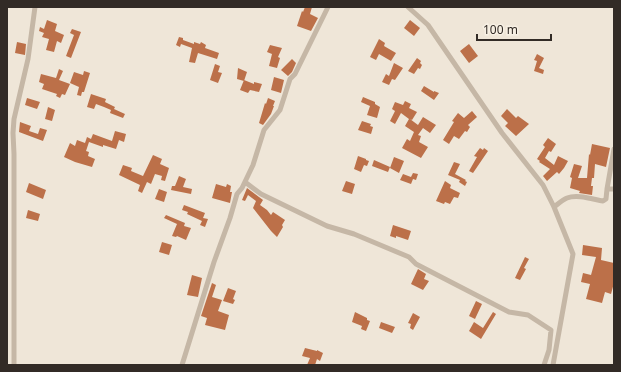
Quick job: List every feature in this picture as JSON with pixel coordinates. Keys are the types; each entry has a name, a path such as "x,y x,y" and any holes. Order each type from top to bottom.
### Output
{"street":[{"path":"14,365 13,133 14,119 28,59 35,7"},
{"path":"182,365 237,194 245,182 264,130 280,110 290,79 295,74 328,7"},
{"path":"408,7 428,26 502,132 543,185 573,254 553,365"},
{"path":"554,208 565,198 569,197 606,199 614,148"},
{"path":"245,182 261,194 327,226 354,234 409,257 416,264 509,312 528,315 551,330 550,350 544,365"},
{"path":"607,189 614,189"}],"building":[{"path":"305,7 312,7 310,14 318,18 311,31 297,26 302,11 303,12"},
{"path":"47,20 57,24 55,31 64,35 61,43 57,41 54,52 46,50 49,39 42,37 44,33 39,31 40,27 44,29"},
{"path":"410,20 420,28 414,36 404,28"},
{"path":"72,29 81,32 71,58 66,56 74,35 70,33"},
{"path":"179,37 194,44 194,42 200,44 201,42 206,45 205,48 219,53 217,59 198,53 195,63 189,62 192,48 181,44 180,47 176,45"},
{"path":"379,39 385,43 384,46 396,53 391,61 379,54 376,60 370,57"},
{"path":"17,42 26,44 25,55 15,53"},
{"path":"469,44 478,56 469,63 460,51"},
{"path":"270,45 282,48 278,57 280,58 277,68 269,66 272,54 267,52"},
{"path":"537,54 544,58 539,68 544,70 543,74 534,71 537,61 534,60"},
{"path":"417,58 421,61 420,63 422,65 414,74 408,71"},
{"path":"292,59 296,63 292,72 288,76 281,70"},
{"path":"394,63 403,68 395,80 392,79 389,85 382,82 386,74 389,76"},
{"path":"215,64 220,66 218,72 222,73 218,83 210,80"},
{"path":"238,68 247,72 244,81 237,79"},
{"path":"59,69 63,71 59,80 70,84 65,95 62,94 60,98 56,96 57,94 42,89 44,84 39,82 41,74 56,78"},
{"path":"84,71 90,73 84,92 82,92 81,96 77,95 79,87 70,83 74,72 83,75"},
{"path":"274,77 284,80 281,93 271,90"},
{"path":"244,80 254,84 254,82 262,84 259,92 250,90 248,93 240,90"},
{"path":"424,86 434,92 439,93 434,100 421,91"},
{"path":"91,94 106,99 105,102 115,107 114,109 125,114 123,118 110,113 111,110 96,104 94,109 87,107"},
{"path":"363,97 375,102 375,104 380,107 377,118 367,115 370,106 361,102"},
{"path":"27,98 40,102 37,109 25,105"},
{"path":"268,98 275,101 271,114 263,125 259,123"},
{"path":"405,101 411,104 409,108 417,112 412,120 410,119 418,125 423,117 436,125 430,133 423,128 418,135 421,136 419,142 428,147 421,158 402,148 407,139 410,141 414,132 405,126 409,119 401,113 395,124 390,121 395,111 392,109 395,102 403,105"},
{"path":"48,107 55,110 52,121 45,119"},
{"path":"507,109 516,118 518,116 529,124 516,136 505,126 508,123 501,116"},
{"path":"472,111 477,117 468,125 470,127 467,132 465,131 459,139 454,136 449,144 443,140 454,122 452,121 458,113 464,118"},
{"path":"362,121 371,124 370,126 373,127 371,134 358,130"},
{"path":"20,122 31,126 29,131 38,134 40,128 47,130 43,141 19,132"},
{"path":"115,131 126,134 124,142 119,140 116,149 103,145 103,147 89,142 86,151 89,152 88,156 95,159 92,167 64,157 70,143 75,146 77,140 85,143 87,137 91,139 93,134 112,141"},
{"path":"548,138 556,144 545,158 554,165 558,156 568,161 559,174 557,172 547,181 543,176 550,169 537,159 545,147 543,145"},
{"path":"592,144 610,148 606,167 595,164 594,178 592,178 591,186 593,186 592,195 579,193 580,191 570,188 572,178 570,177 574,164 582,166 578,178 587,178 589,154 590,155"},
{"path":"480,148 483,150 484,148 488,151 473,173 469,171 477,157 474,156"},
{"path":"153,155 162,159 160,164 169,168 165,181 161,180 162,176 155,174 151,184 147,182 142,193 138,191 140,185 119,175 123,165 132,168 131,171 143,176"},
{"path":"358,156 369,161 367,166 364,165 361,172 354,169"},
{"path":"394,157 404,161 399,173 390,168"},
{"path":"374,160 390,167 388,172 372,166"},
{"path":"454,162 460,164 455,174 466,180 465,181 467,182 465,186 459,182 460,180 448,175"},
{"path":"413,173 418,174 416,180 413,179 411,184 400,180 403,174 411,177"},
{"path":"179,176 186,179 183,187 192,189 191,194 171,190 172,186 175,186"},
{"path":"346,181 355,184 352,194 342,191"},
{"path":"445,181 451,185 450,188 460,193 458,198 454,197 450,204 445,202 444,204 436,201"},
{"path":"29,183 46,190 43,199 26,192"},
{"path":"216,184 226,187 227,184 231,186 230,192 232,192 230,203 212,198"},
{"path":"247,188 263,200 260,205 271,215 273,212 285,220 277,237 253,208 256,201 248,195 245,201 242,200"},
{"path":"159,189 167,192 164,202 155,199"},
{"path":"184,205 205,213 203,218 208,219 205,227 200,225 202,221 182,210"},
{"path":"28,210 40,214 38,221 26,218"},
{"path":"166,215 185,223 184,226 191,228 186,240 177,236 172,236 177,224 164,218"},
{"path":"393,225 411,231 408,240 396,236 396,238 390,236"},
{"path":"162,242 172,245 169,255 159,252"},
{"path":"583,245 602,248 601,260 614,263 614,283 611,294 605,292 602,303 586,299 590,284 581,282 583,273 591,275 596,257 582,255"},
{"path":"525,257 529,259 520,280 515,278"},
{"path":"418,269 426,274 424,279 429,281 423,290 411,284"},
{"path":"192,275 202,278 198,297 187,295"},
{"path":"212,283 216,285 212,297 222,300 218,311 229,315 225,330 205,325 207,318 201,316"},
{"path":"228,288 236,291 233,304 223,301"},
{"path":"476,301 482,304 475,319 469,316"},
{"path":"355,312 370,321 366,331 361,329 362,326 352,322"},
{"path":"493,312 496,314 481,339 469,331 474,322 483,328"},
{"path":"413,313 420,317 413,330 410,328 411,324 408,323"},
{"path":"381,322 395,327 392,333 379,328"},
{"path":"305,348 317,350 323,353 320,361 317,359 315,365 307,365 310,358 302,356"}]}
